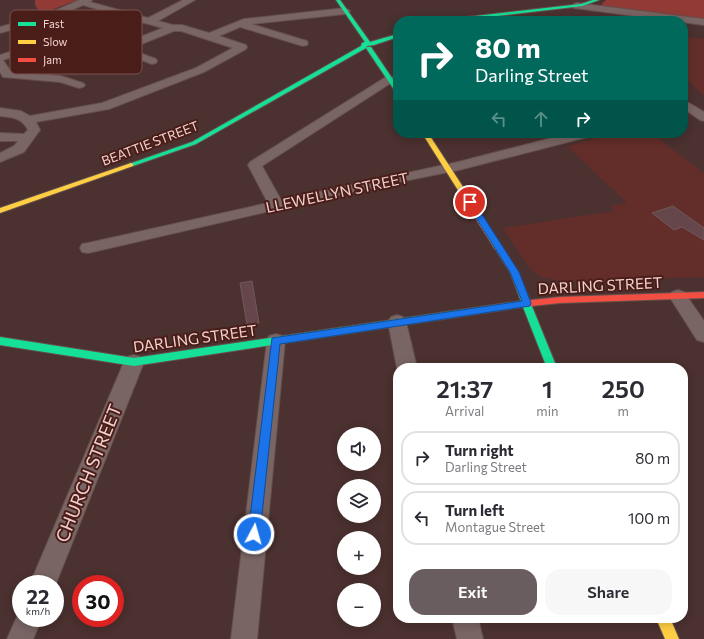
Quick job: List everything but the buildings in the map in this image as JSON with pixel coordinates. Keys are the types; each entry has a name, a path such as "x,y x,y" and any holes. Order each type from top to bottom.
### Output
{"street":[{"path":"150,21 190,0"},
{"path":"338,0 393,84"},
{"path":"486,16 591,4 597,0"},
{"path":"64,10 84,1 113,10"},
{"path":"577,6 656,16"},
{"path":"209,37 238,24 345,11"},
{"path":"29,120 105,106 200,70 242,47 182,28 173,28 142,19"},
{"path":"688,20 704,22"},
{"path":"238,24 303,43"},
{"path":"142,40 173,28"},
{"name":"BEATTIE STREET","path":"0,210 194,143 368,46 393,37"},
{"path":"0,58 10,55"},
{"path":"142,58 152,61"},
{"path":"0,63 7,75 61,78 79,85"},
{"path":"277,205 256,165 390,79"},
{"path":"688,108 704,116"},
{"path":"0,112 18,114 29,120 34,130 29,138 15,152 0,158"},
{"path":"0,137 29,138"},
{"path":"428,138 514,272 550,363"},
{"name":"LLEWELLYN STREET","path":"88,248 379,182 448,169 567,138"},
{"name":"DARLING STREET","path":"0,341 134,362 527,303 560,300 704,295"},
{"path":"678,296 704,335"},
{"path":"397,322 406,363"},
{"path":"244,639 276,341"},
{"name":"CHURCH STREET","path":"47,575 134,362"},
{"path":"466,623 470,639"},
{"path":"665,623 672,639"},
{"path":"20,639 25,627"}],"shaded area":[{"path":"35,0 77,0 51,10 38,10 35,5"},
{"path":"606,0 704,0 704,20 688,18 688,16 672,16 599,7"},
{"path":"688,37 704,39 704,96 688,80"},
{"path":"598,138 658,138 704,173 704,277 566,282 541,277 531,270 503,228 614,211 610,206 627,203 567,146"}],"traffic: fast":[{"path":"338,0 368,43"},
{"path":"485,16 582,5 597,0"},
{"path":"364,47 364,44 372,44 393,37"},
{"path":"131,165 194,143 364,47"},
{"path":"369,48 393,84"},
{"path":"498,247 514,272 550,363"},
{"path":"0,341 134,362 522,304"}],"traffic: slow":[{"path":"428,138 498,247"},
{"path":"0,211 131,165"},
{"path":"665,623 672,639"}],"traffic: jam":[{"path":"522,304 560,300 704,295"}],"route":[{"path":"254,534 276,341 527,303 514,272 470,202"}]}
